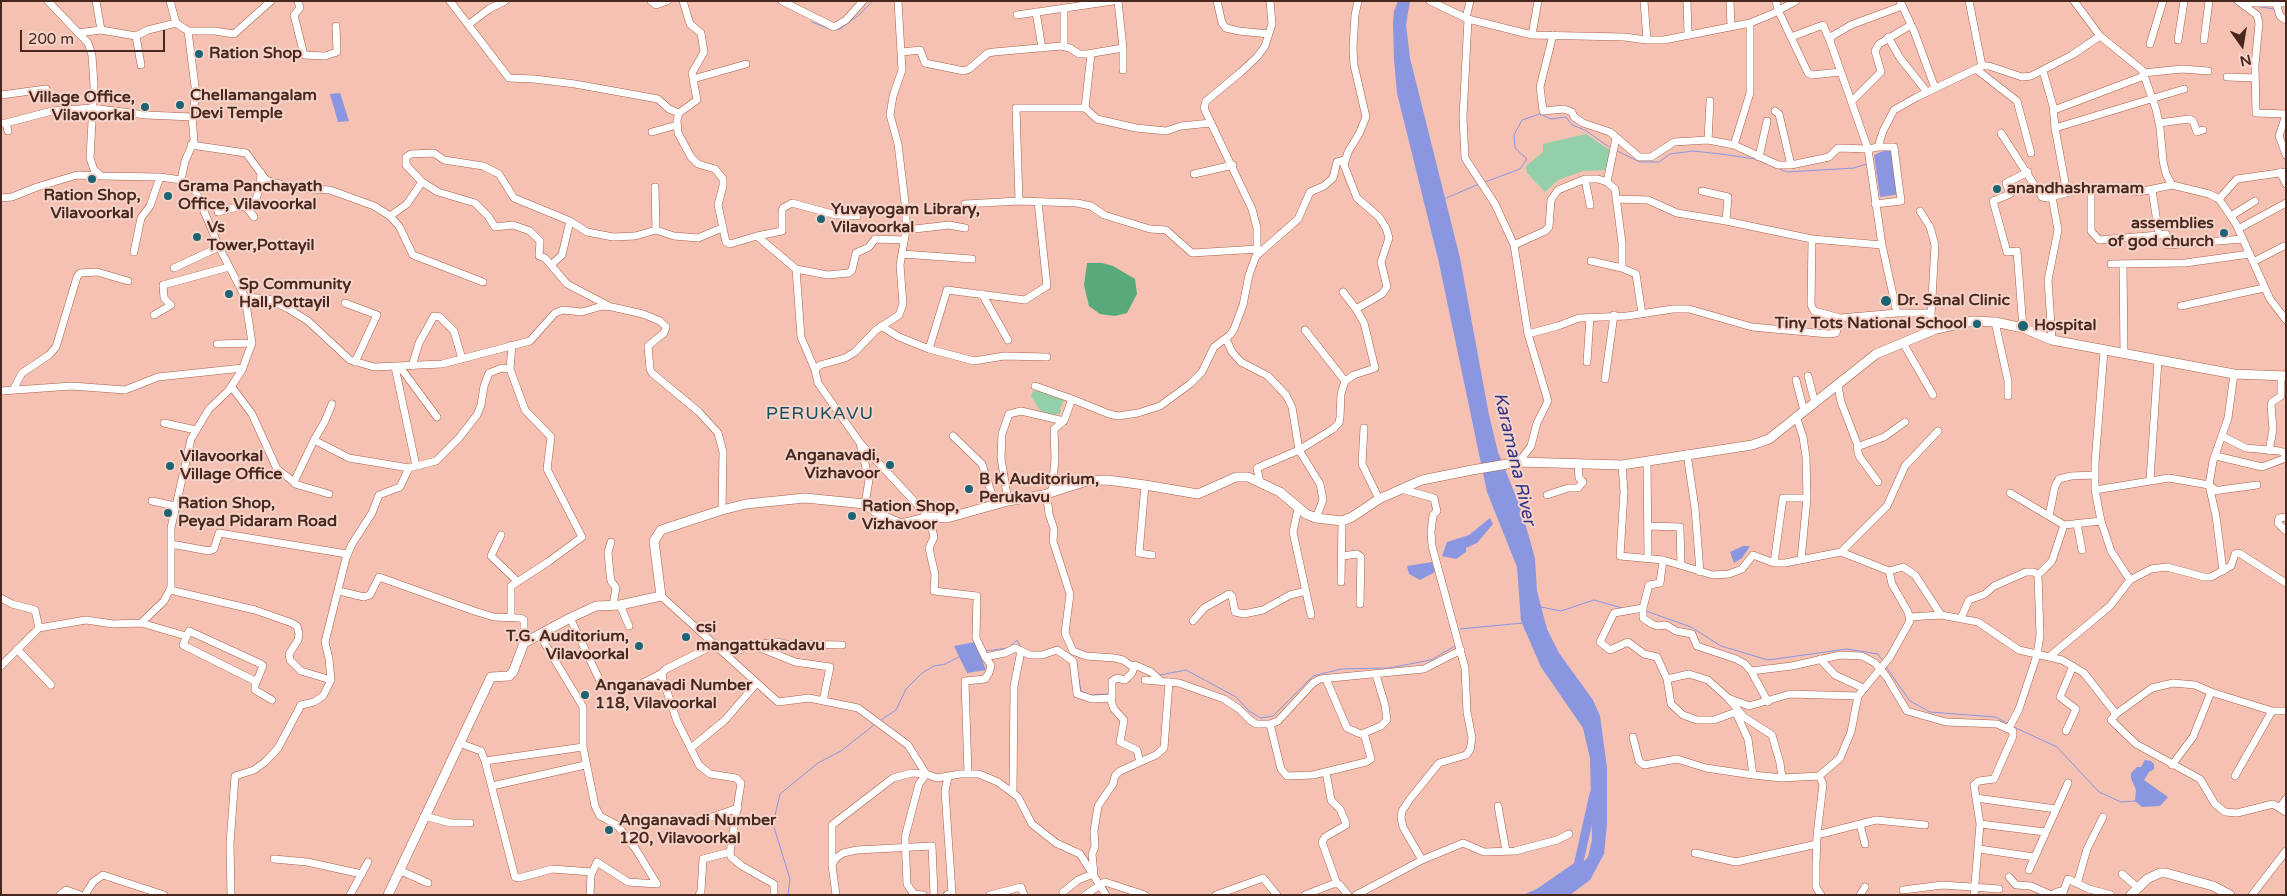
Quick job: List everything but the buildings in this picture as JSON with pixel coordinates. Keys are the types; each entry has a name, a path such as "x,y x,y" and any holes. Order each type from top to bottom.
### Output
{"main road":[{"path":"388,895 491,677 509,676 513,672 524,643 570,618 596,606 617,605 661,596 654,541 661,530 722,510 746,504 805,498 865,504 880,515 901,524 929,517 947,518 1087,480 1146,484 1198,494 1236,477 1248,477 1280,492 1298,509 1316,518 1342,520 1352,517 1379,499 1422,480 1472,470 1519,462 1622,465 1752,444 1769,439 1876,354 1936,329 1973,321 1995,322 2023,328 2052,340 2104,351 2234,374 2283,376"},
{"path":"2131,895 2137,887 2153,876 2166,873 2212,886 2230,895"}],"street":[{"path":"48,1 88,43 92,55 94,85 90,158 94,170 101,176"},
{"path":"96,1 101,30"},
{"path":"170,1 176,23 188,31 214,31 234,34 269,2"},
{"path":"298,1 300,8 294,15 304,55 325,56 337,52 336,26"},
{"path":"450,1 509,78 575,84 658,99 669,109 679,113"},
{"path":"468,25 489,9 505,1"},
{"path":"651,1 656,5 667,1"},
{"path":"683,1 690,24 701,33 704,42 704,52 693,69 697,100 679,113 677,125 680,140 691,156 698,164 715,169 723,178 718,205 722,228 728,244 782,231 782,211 792,203 836,215 857,216"},
{"path":"782,1 834,27 846,20 863,1"},
{"path":"815,370 820,365 850,356 881,326 899,315 903,304 900,276 906,230 898,144 890,115 893,96 902,70 898,1"},
{"path":"1017,16 1113,1"},
{"path":"1118,1 1123,48 1123,70"},
{"path":"1217,1 1222,22 1226,28 1269,34"},
{"path":"1035,386 1109,414 1118,416 1138,413 1160,406 1197,378 1205,368 1214,347 1226,339 1234,330 1257,252 1257,228 1252,208 1204,108 1206,100 1257,57 1265,46 1272,24 1270,1"},
{"path":"1356,308 1382,294 1387,288 1381,262 1389,238 1386,228 1379,217 1357,198 1344,160 1365,124 1366,117 1354,65 1355,15 1358,1"},
{"path":"1430,1 1467,19 1532,35 1624,37 1647,40 1664,40 1750,23 1796,1"},
{"path":"1470,1 1467,19 1463,117 1465,158 1495,204 1514,245 1528,334 1548,401 1537,423 1531,446 1519,462"},
{"path":"1532,35 1538,1"},
{"path":"1644,1 1647,40"},
{"path":"1687,1 1688,34"},
{"path":"1730,1 1731,27"},
{"path":"1776,1 1790,37 1808,72 1812,75 1840,72"},
{"path":"1969,1 1979,67 2017,101 2031,153"},
{"path":"2074,1 2100,36 2133,62 2144,75 2159,123 2166,174 2172,185"},
{"path":"2150,44 2163,1"},
{"path":"2178,40 2184,1"},
{"path":"2204,40 2209,1"},
{"path":"2238,1 2257,15 2259,23 2255,78 2256,113 2286,115 2279,136 2286,155"},
{"path":"2242,1 2254,4 2286,3"},
{"path":"2273,2 2280,16 2286,20"},
{"path":"1830,41 1832,36 1851,25 1901,4 1911,24 1935,88"},
{"path":"1064,8 1064,46"},
{"path":"1036,12 1042,48"},
{"path":"78,33 101,30 136,36 148,30 176,23"},
{"path":"1734,145 1750,93 1750,23"},
{"path":"1852,101 1881,72 1876,48 1888,37 1911,24"},
{"path":"1790,37 1823,25 1830,41 1868,149 1882,245 1897,313"},
{"path":"181,180 185,161 194,141 192,117 196,94 188,31"},
{"path":"1553,35 1541,80 1540,95 1543,111 1564,109 1572,112 1583,123 1602,127 1633,153 1647,159 1674,142 1708,140 1734,145 1778,165 1791,165 1830,157 1838,148 1868,149 1894,147 1901,201 1875,204"},
{"path":"136,36 141,65"},
{"path":"1878,147 1883,130 1894,110 1935,88 1979,67 1989,66 2022,77 2043,71 2072,55 2100,36"},
{"path":"1888,37 1900,58 1927,92"},
{"path":"902,52 920,50 925,63 964,71 976,65 988,53 1064,46 1079,54 1091,54 1123,48"},
{"path":"1085,108 1091,54"},
{"path":"693,79 746,64"},
{"path":"2054,110 2144,75 2182,69 2208,71"},
{"path":"2043,71 2054,110 2055,128 2067,192"},
{"path":"2227,77 2255,78"},
{"path":"2055,128 2184,89"},
{"path":"1,95 46,90"},
{"path":"1708,140 1710,102"},
{"path":"8,131 4,123 52,112 92,108 146,115 192,117"},
{"path":"1019,201 1016,108 1085,108 1096,120 1136,128 1166,131 1180,126 1211,123"},
{"path":"1775,111 1779,114 1791,165"},
{"path":"2159,123 2188,119 2192,121 2196,132 2203,130"},
{"path":"1759,157 1767,121"},
{"path":"652,132 677,125"},
{"path":"2001,133 2028,172 2042,197 2052,197 2078,190 2091,191 2118,188 2139,192 2172,185 2210,194 2219,199 2238,229 2264,288 2285,318"},
{"path":"1607,182 1616,138"},
{"path":"191,145 246,153 266,180 294,188 330,190 374,206 390,216 399,226 413,255 483,282"},
{"path":"612,307 567,284 545,258 539,256 540,241 530,231 513,225 495,227 488,216 475,203 438,192 422,182 406,165 406,157 411,154 434,153 444,160 483,166 499,174 514,198 570,221 587,232 614,237 635,236 656,230 674,236 698,238 722,228"},
{"path":"966,204 1019,201 1091,206 1104,214 1150,228 1166,230 1192,253 1257,252 1298,219 1310,192 1324,186 1333,178 1336,162 1344,160"},
{"path":"1194,174 1232,165"},
{"path":"2023,328 2017,252 2007,252 1993,201 2010,194 2006,184 2028,172"},
{"path":"2219,199 2237,179 2283,172 2286,184"},
{"path":"247,208 255,201 260,187 261,173"},
{"path":"1,198 77,175 160,177 181,180 196,192 219,246 245,297 252,343 243,368 231,386 209,409 191,439 170,531 170,590 164,601 141,623"},
{"path":"134,252 141,218 150,206 160,177"},
{"path":"1514,245 1545,231 1549,226 1551,200 1558,190 1585,179 1598,179 1607,182 1626,199"},
{"path":"1585,179 1590,205"},
{"path":"390,216 407,204 422,182"},
{"path":"655,187 656,230"},
{"path":"1615,189 1622,243 1622,268"},
{"path":"2152,190 2159,235"},
{"path":"1702,191 1728,197 1726,220"},
{"path":"2091,191 2091,231 2098,240 2166,234 2168,245 2243,239"},
{"path":"2052,197 2058,230 2048,280 2052,340"},
{"path":"1616,199 1648,200 1677,213 1726,220 1812,239 1882,245"},
{"path":"2231,216 2255,201"},
{"path":"929,349 947,290 1024,300 1047,286 1038,202"},
{"path":"2238,229 2286,203"},
{"path":"218,212 241,206 247,208 254,217"},
{"path":"1920,211 1930,227 1935,245 1931,315 1936,329"},
{"path":"550,265 562,255 570,221"},
{"path":"906,230 949,225 965,228"},
{"path":"757,236 796,269 819,275 846,274 852,270 858,250 868,247 875,239 904,240"},
{"path":"1812,239 1811,305 1814,311 1840,318 1897,313 1931,315"},
{"path":"174,268 219,246"},
{"path":"2253,262 2284,246"},
{"path":"902,254 972,259"},
{"path":"2111,264 2185,263 2250,254"},
{"path":"1592,261 1622,268 1636,274 1642,314"},
{"path":"2124,264 2124,354"},
{"path":"154,315 171,305 164,298 163,285 229,267"},
{"path":"796,269 801,337 815,370 818,383 860,443 929,517 934,537 929,548 935,575 934,592 978,596 976,638 983,654 991,665 989,673 984,679 965,681 968,774"},
{"path":"13,390 22,373 49,355 56,347 77,277 80,273 97,272 128,281"},
{"path":"2181,306 2264,288"},
{"path":"1260,482 1257,468 1300,450 1333,429 1339,423 1341,394 1345,381 1354,374 1375,368 1364,323 1356,308 1343,292"},
{"path":"982,294 1008,340"},
{"path":"245,297 270,299 300,316 335,348 355,362 374,367 442,364 530,341 555,313 563,310 582,312 602,306 612,307 643,314 660,321 666,327 664,333 648,346 650,369 652,373 699,412 718,433 722,452 722,510"},
{"path":"345,303 377,316 355,362"},
{"path":"1528,334 1558,326 1578,318 1642,314 1673,309 1689,309 1752,327 1829,334 1836,333 1840,318"},
{"path":"1604,379 1614,315"},
{"path":"412,366 419,343 434,316 440,317 454,331 462,359"},
{"path":"1587,362 1590,316"},
{"path":"1995,322 2008,381 2008,396"},
{"path":"881,326 899,338 929,349 974,361 1004,356 1047,357"},
{"path":"1305,330 1345,381"},
{"path":"1226,339 1232,352 1241,362 1268,376 1286,395 1292,407 1300,450 1320,484 1323,500 1316,518"},
{"path":"217,344 252,343"},
{"path":"1903,343 1933,394"},
{"path":"512,345 510,369 525,410 551,437 547,469 582,538 511,586 512,617"},
{"path":"2104,351 2095,490 2101,521 2111,551 2130,580"},
{"path":"2150,480 2158,360"},
{"path":"397,367 437,417"},
{"path":"231,895 230,844 235,776 254,770 265,762 278,748 301,705 314,702 324,696 331,680 325,642 347,554 372,513 379,495 400,487 412,467 397,367"},
{"path":"1,391 72,386 124,390 158,377 243,368"},
{"path":"314,440 349,458 362,462 412,467 436,461 450,449 477,415 482,404 484,386 489,373 502,368 510,369"},
{"path":"2223,571 2212,489 2213,462 2228,418 2234,374"},
{"path":"1808,376 1815,402"},
{"path":"2269,450 2273,430 2272,402 2281,396 2283,376"},
{"path":"1796,380 1806,457 1807,498 1801,560"},
{"path":"231,386 252,414 277,469 295,484 330,494"},
{"path":"1838,386 1841,402 1858,446 1859,456 1878,482"},
{"path":"1072,399 1064,421 1054,429 1055,459 1048,492 1048,514 1054,530 1053,541 1070,594 1065,634 1069,653 1073,661 1077,694 1092,699 1110,698"},
{"path":"294,482 332,404"},
{"path":"1008,501 1001,458 1002,434 1009,414 1020,411 1064,421"},
{"path":"1858,446 1884,437 1905,422"},
{"path":"164,423 196,430"},
{"path":"1364,428 1362,464 1379,499"},
{"path":"1841,552 1887,506 1905,466 1938,431"},
{"path":"953,436 982,464 995,504"},
{"path":"2222,436 2246,448 2286,454"},
{"path":"860,443 869,480 865,504"},
{"path":"1688,454 1695,508 1700,572"},
{"path":"2216,456 2262,468 2286,458"},
{"path":"1647,461 1648,557"},
{"path":"1547,495 1568,488 1578,488 1583,482 1579,478 1578,463"},
{"path":"1622,465 1624,492 1620,556 1648,557 1663,560 1713,575 1729,574 1742,569 1753,555 1774,563 1785,563 1841,552 1889,571 1903,567 1915,575 1941,615"},
{"path":"2049,516 2055,486 2059,479 2071,476 2095,475"},
{"path":"2095,490 2169,478 2212,489 2257,485"},
{"path":"1146,484 1139,553 1152,554"},
{"path":"1401,489 1434,498 1436,511 1433,515 1432,546 1466,679 1467,712 1472,745 1466,755 1439,764 1402,811 1403,827 1422,860"},
{"path":"2010,493 2064,525 2101,521"},
{"path":"1774,563 1784,498 1807,498"},
{"path":"152,501 175,506"},
{"path":"1298,509 1293,532 1311,616"},
{"path":"2286,517 2279,518 2278,523 2286,531"},
{"path":"1341,582 1342,520"},
{"path":"2077,524 2082,550"},
{"path":"2009,728 2019,709 2037,656 2040,635 2038,575 2052,561 2064,525"},
{"path":"1649,526 1680,526 1681,565"},
{"path":"171,544 210,551 214,550 219,533 347,554"},
{"path":"501,535 490,556 517,581"},
{"path":"611,542 608,552 611,582 616,588 617,605 629,626"},
{"path":"2049,657 2110,606 2130,580 2151,569 2167,567 2204,577 2215,576 2232,566 2235,554 2238,553 2286,582"},
{"path":"1342,556 1357,554 1361,556 1360,604"},
{"path":"1663,560 1660,583 1649,585 1643,608 1643,618 1657,626 1666,624 1676,631 1692,634 1697,646 1736,658 1751,671 1768,702"},
{"path":"1633,737 1639,761 1644,765 1677,759 1706,768 1753,775 1782,778 1819,776 1840,758 1852,732 1858,696 1894,649 1910,620 1910,616 1895,590 1889,571"},
{"path":"1961,618 1969,600 1985,594 1994,586 2026,572 2034,572 2038,575"},
{"path":"339,591 364,597 370,595 379,577 494,617 512,617 524,620 524,643"},
{"path":"170,590 255,610 292,623 297,626 299,634 298,640 290,654 290,660 302,671 331,680"},
{"path":"1193,621 1204,608 1229,594 1232,596 1235,612 1244,614 1263,610 1290,595 1306,591"},
{"path":"661,596 778,702 808,698 858,708 908,745 926,774"},
{"path":"1,598 12,604 35,610 39,628"},
{"path":"1643,608 1614,613 1600,642 1610,650 1628,642 1644,654 1657,657 1667,679 1671,704 1684,715 1697,720 1714,720 1736,712"},
{"path":"1910,616 1941,615 1978,622 2019,650 2037,656 2049,657 2074,666 2084,673 2116,714"},
{"path":"570,618 601,683"},
{"path":"2,665 39,628 86,620 113,624 141,623 186,636"},
{"path":"256,683 183,646 189,631 261,664 263,666 255,690 272,700"},
{"path":"538,634 583,707 585,765 595,806 600,816 617,825 635,848 658,884 628,882 597,862 592,872 590,895"},
{"path":"727,656 749,646 776,642 785,644 842,645"},
{"path":"637,686 716,644"},
{"path":"749,646 763,649 795,662 830,667 823,701"},
{"path":"983,654 1005,653 1015,648 1030,655 1057,650 1086,656 1111,657 1123,660 1133,667 1135,665 1151,672 1161,681"},
{"path":"17,649 51,685"},
{"path":"1145,680 1179,683 1224,699 1256,724 1270,724 1280,718 1313,683 1326,679 1424,669 1460,650"},
{"path":"1013,793 1014,686 1021,651"},
{"path":"1751,671 1784,667 1840,655 1862,656 1875,663 1892,683 1902,705 1907,711 1946,722 1991,723 2013,731 2013,736 1993,780 1979,780 1974,783 1980,824 1975,891"},
{"path":"1820,659 1839,677 1863,688"},
{"path":"2066,731 2076,709 2060,697 2074,666"},
{"path":"1133,667 1132,673 1124,680 1117,678 1112,681 1112,698 1110,698 1114,709 1124,720 1120,742 1137,750 1140,762"},
{"path":"662,674 677,721 699,766 705,772 736,778 741,783 730,852 731,857 742,866 774,884 774,895"},
{"path":"1667,679 1689,674 1708,680 1744,717 1772,735 1782,778"},
{"path":"1363,735 1381,726 1387,720 1385,705 1376,675"},
{"path":"1270,724 1281,769 1292,777 1326,772 1371,759 1363,735 1347,728 1326,679"},
{"path":"1093,876 1092,854 1095,847 1094,831 1098,806 1113,784 1115,776 1120,771 1156,755 1164,748 1169,682"},
{"path":"2286,711 2272,711 2211,692 2195,685 2173,683 2152,688 2116,714 2111,720 2136,744 2200,779 2215,804 2225,812 2237,813 2273,804 2283,809 2286,799"},
{"path":"691,748 725,720 756,684"},
{"path":"2172,765 2193,737 2211,692"},
{"path":"1727,698 1749,706 1790,694 1858,696"},
{"path":"1727,698 1736,712 1748,739 1753,775"},
{"path":"2235,776 2272,711"},
{"path":"459,744 481,751 485,760 515,877 552,869 592,872"},
{"path":"485,760 583,747"},
{"path":"492,786 585,765"},
{"path":"1326,772 1332,800 1340,809 1346,823 1346,825 1325,837 1322,842 1337,884"},
{"path":"836,895 832,865 832,825 893,778 912,773 926,774 937,778 979,774 998,782 1018,797 1032,824 1056,842 1080,854 1106,895"},
{"path":"922,895 913,894 907,884 905,837 919,784 926,774"},
{"path":"1819,776 1823,784 1817,835 1816,887 1821,895"},
{"path":"947,895 952,893 945,791 948,777"},
{"path":"2029,870 2068,783"},
{"path":"1976,798 2056,809"},
{"path":"1498,806 1506,852"},
{"path":"712,817 738,808"},
{"path":"424,816 451,823 470,823"},
{"path":"2078,884 2087,849 2103,818"},
{"path":"1817,835 1876,820 1925,825"},
{"path":"1860,824 1865,844"},
{"path":"1980,824 2045,832"},
{"path":"1356,895 1422,860 1463,843 1484,852 1506,852 1536,846 1569,834"},
{"path":"1695,853 1736,862 1745,862 1782,850 1817,844"},
{"path":"832,865 835,859 843,853 857,850 905,849 932,846 934,895"},
{"path":"1979,849 2034,857"},
{"path":"2252,895 2286,851"},
{"path":"699,895 701,891 703,859 730,852"},
{"path":"274,859 307,862 362,874"},
{"path":"350,895 368,862"},
{"path":"399,870 428,884"},
{"path":"2122,874 2137,887"},
{"path":"85,895 93,882 103,875 164,895"},
{"path":"1063,892 1078,880 1093,876"},
{"path":"2009,876 2016,885 2031,886 2051,895 2060,891 2062,894 2068,879 2089,889 2111,895"},
{"path":"1216,895 1263,878 1277,895"},
{"path":"1085,895 1099,884 1105,882 1145,895"},
{"path":"1305,895 1337,884 1341,884 1348,895"},
{"path":"1902,890 1943,884 1975,891 1999,889"},
{"path":"990,895 1021,887 1024,895"},
{"path":"1860,895 1865,887"},
{"path":"60,895 66,890 80,895"}],"green space":[{"path":"1586,134 1611,151 1606,170 1583,171 1558,180 1545,192 1527,173 1526,166 1543,152 1543,144"},
{"path":"1087,263 1102,263 1113,266 1135,279 1137,294 1127,313 1115,316 1100,314 1089,306 1084,285"},
{"path":"1051,390 1065,398 1059,414 1045,414 1039,409 1031,396 1033,391"}],"water":[{"path":"1398,1 1410,1 1406,25 1410,58 1460,258 1489,415 1498,452 1519,504 1530,540 1535,559 1537,591 1547,629 1559,653 1593,700 1600,716 1607,768 1607,824 1604,854 1590,880 1570,895 1523,895 1573,873 1588,857 1592,840 1590,758 1583,728 1541,667 1521,621 1517,567 1487,492 1439,263 1397,93 1393,23 1394,11"},
{"path":"340,93 349,121 338,122 330,94"},
{"path":"1893,147 1901,194 1880,197 1874,155"},
{"path":"1490,518 1493,524 1477,543 1466,548 1466,552 1456,559 1442,556 1447,542 1469,535"},
{"path":"1743,546 1750,546 1742,558 1734,563 1730,552"},
{"path":"1432,562 1435,572 1420,580 1409,574 1407,566"},
{"path":"975,642 986,670 967,673 954,646"},
{"path":"2145,760 2151,761 2154,764 2154,769 2149,772 2144,780 2168,797 2160,806 2142,807 2135,801 2136,790 2131,773 2137,767 2141,767"}],"waterway":[{"path":"812,22 832,30 840,29 859,15 873,1"},
{"path":"2229,1 2234,2"},
{"path":"2255,6 2274,9"},
{"path":"1485,182 1520,169 1527,159 1515,148 1514,135 1522,120 1540,114 1551,119 1566,117 1572,125 1585,130 1609,147"},
{"path":"1617,151 1640,162 1659,162 1670,154 1693,151 1721,154 1755,159 1787,172 1854,168 1866,164"},
{"path":"1444,199 1479,184"},
{"path":"1541,607 1561,611 1594,600 1622,608"},
{"path":"1646,611 1691,627 1721,646 1768,660 1847,649 1878,654 1882,660"},
{"path":"1460,629 1523,623"},
{"path":"985,651 1008,648 1017,640 1021,647"},
{"path":"1160,675 1186,670 1236,697 1249,711 1261,718 1273,716 1313,676 1341,669 1389,668 1431,660 1455,646"},
{"path":"881,720 896,710 906,689 922,673 934,666 945,664 959,657"},
{"path":"1886,667 1910,701 1930,712 1995,717 2007,723"},
{"path":"1078,674 1081,691 1090,695 1109,694"},
{"path":"788,895 790,879 773,824 780,794 818,763 841,751 874,725"},
{"path":"2014,727 2057,747 2099,792 2121,802 2135,801"},
{"name":"Karamana River","path":"1536,895 1578,866 1594,794"}],"place":[{"name":"Ration Shop","path":"199,54"},
{"name":"Chellamangalam Devi Temple","path":"180,105"},
{"name":"Village Office, Vilavoorkal","path":"145,107"},
{"name":"Ration Shop, Vilavoorkal","path":"92,179"},
{"name":"anandhashramam","path":"1997,189"},
{"name":"Grama Panchayath Office, Vilavoorkal","path":"168,196"},
{"name":"Yuvayogam Library, Vilavoorkal","path":"821,219"},
{"name":"assemblies of god church","path":"2224,233"},
{"name":"Vs Tower,Pottayil","path":"197,237"},
{"name":"Sp Community Hall,Pottayil","path":"229,294"},
{"name":"Dr. Sanal Clinic","path":"1886,301"},
{"name":"Tiny Tots National School","path":"1977,324"},
{"name":"Hospital","path":"2023,326"},
{"name":"Anganavadi, Vizhavoor","path":"890,465"},
{"name":"Vilavoorkal Village Office","path":"170,466"},
{"name":"B K Auditorium, Perukavu","path":"969,489"},
{"name":"Ration Shop, Peyad Pidaram Road","path":"168,513"},
{"name":"Ration Shop, Vizhavoor","path":"852,516"},
{"name":"csi mangattukadavu","path":"686,637"},
{"name":"T.G. Auditorium, Vilavoorkal","path":"639,646"},
{"name":"Anganavadi Number 118, Vilavoorkal","path":"585,695"},
{"name":"Anganavadi Number 120, Vilavoorkal","path":"609,830"}],"district":[{"name":"PERUKAVU","path":"820,414"}]}
